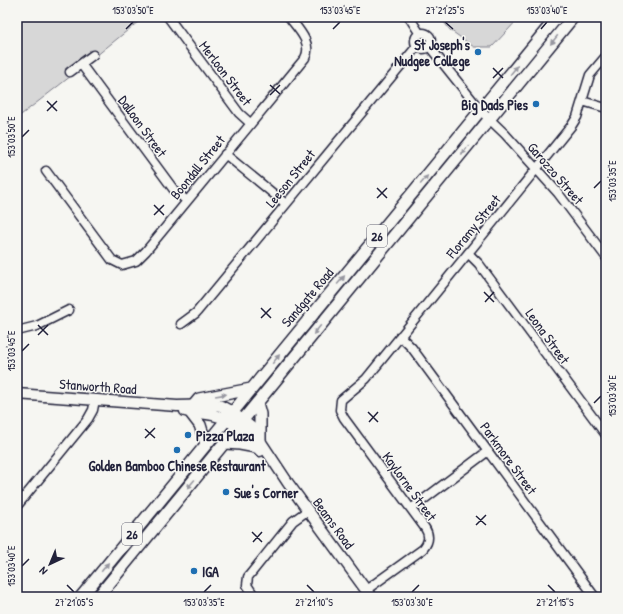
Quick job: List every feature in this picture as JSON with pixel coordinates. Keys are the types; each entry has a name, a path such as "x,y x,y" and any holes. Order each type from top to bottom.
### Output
{"highway":[{"name":"Sandgate Road","path":"80,597 557,17"},
{"name":"Sandgate Road","path":"98,597 573,17"},
{"path":"206,444 192,409 199,399 251,389"},
{"path":"225,443 258,444 260,414 257,403"}],"main road":[{"name":"Stanworth Road","path":"17,394 177,406 192,409 221,406 229,416 240,424"},
{"name":"Beams Road","path":"240,424 258,444 271,455 274,464 368,594"}],"street":[{"name":"Merloon Street","path":"168,17 239,113 250,123"},
{"name":"Boondall Street","path":"46,171 112,260 122,265 132,263 140,257 187,201 306,55 307,44 289,17"},
{"path":"409,17 420,34"},
{"path":"425,33 429,36 431,41 429,46 423,49 417,46 416,39 420,34 425,33"},
{"name":"Leeson Street","path":"181,324 196,313 417,46"},
{"name":"Garozzo Street","path":"429,46 481,111 505,134 568,206 606,257"},
{"path":"70,72 93,55"},
{"name":"Floramy Street","path":"341,400 366,378 575,121 590,75 606,56"},
{"name":"Dalloon Street","path":"81,64 174,190 187,201"},
{"path":"582,101 606,108"},
{"path":"225,154 286,204"},
{"name":"Leona Street","path":"468,253 479,264 606,435"},
{"path":"17,331 37,326 69,310"},
{"name":"Parkmore Street","path":"400,336 412,348 595,597"},
{"path":"17,506 88,419 93,410 95,400"},
{"name":"Kaylorne Street","path":"341,400 340,410 344,418 426,530 429,539 427,544 368,594"},
{"path":"411,509 488,451"},
{"path":"255,597 247,585 248,577 293,521 307,511"}],"shaded area":[{"path":"17,17 144,17 96,56 91,50 65,69 71,76 17,118"},
{"path":"440,17 520,17 492,47 474,47 450,30"}],"place":[{"name":"St Joseph's Nudgee College","path":"478,52"},
{"name":"Big Dads Pies","path":"536,104"},
{"name":"Pizza Plaza","path":"188,435"},
{"name":"Golden Bamboo Chinese Restaurant","path":"177,450"},
{"name":"Sue's Corner","path":"226,492"},
{"name":"IGA","path":"194,571"}]}
